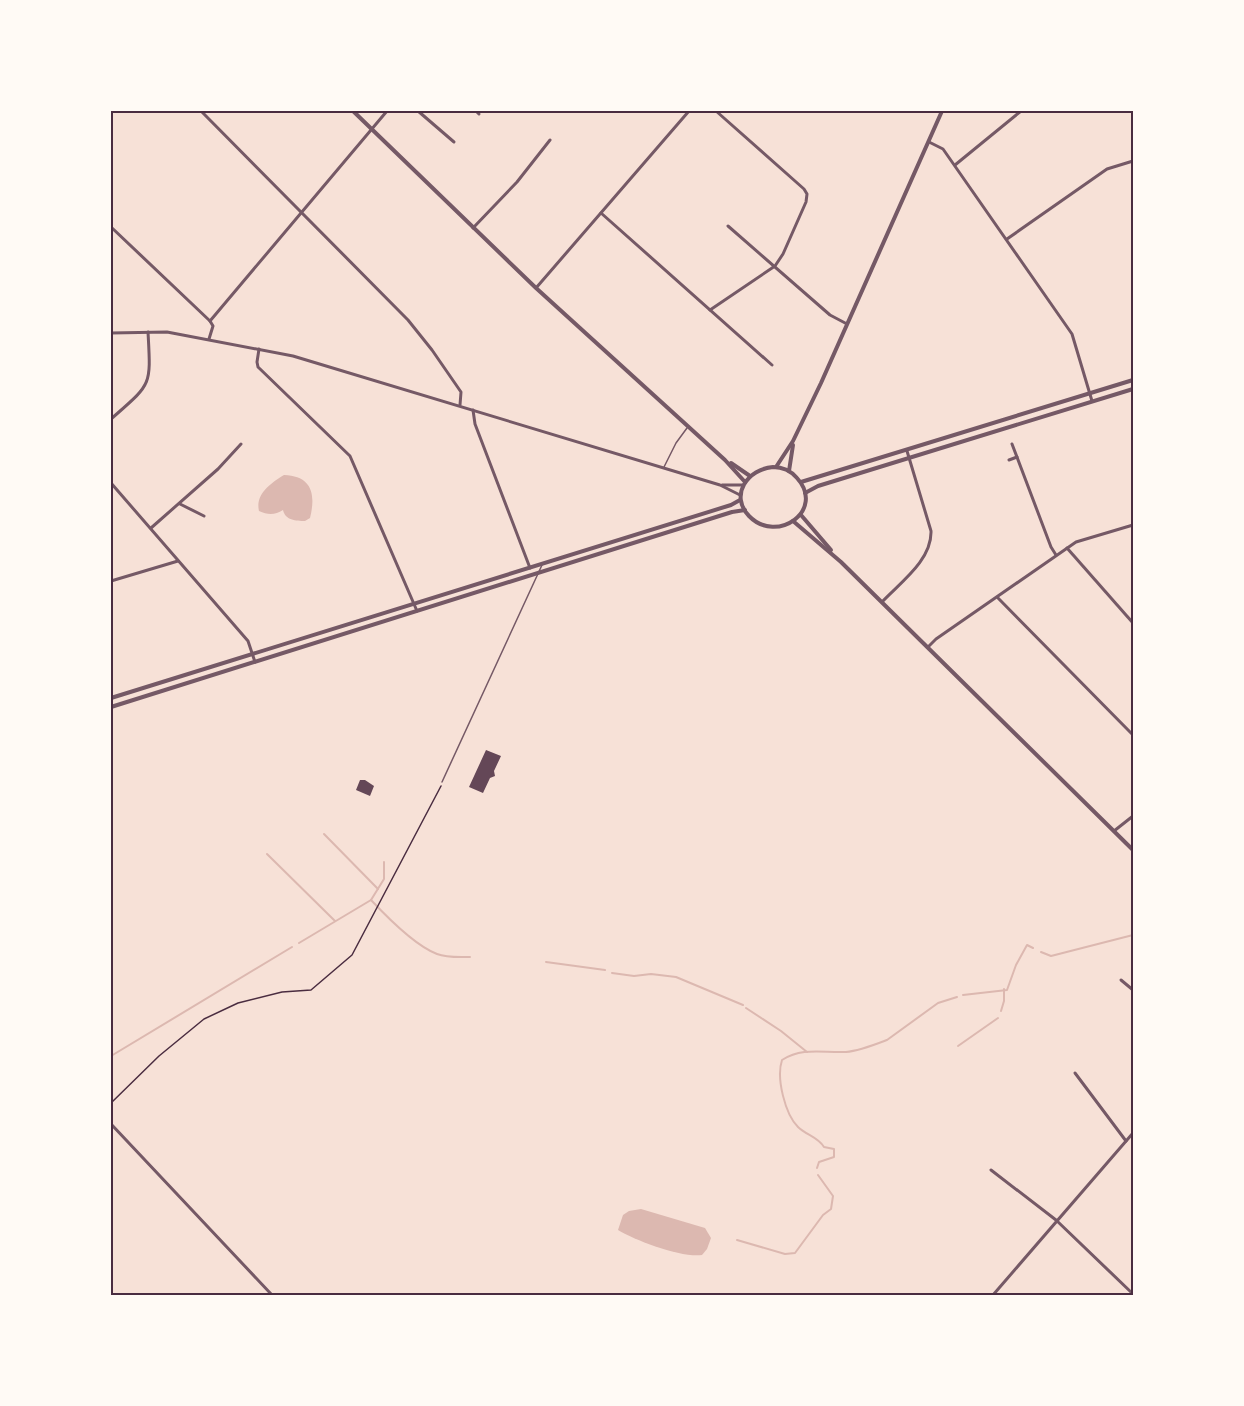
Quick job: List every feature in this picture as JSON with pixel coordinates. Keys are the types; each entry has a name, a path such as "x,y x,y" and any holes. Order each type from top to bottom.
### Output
{"street":[{"path":"201,111 408,320 461,392 460,406"},
{"path":"353,111 536,288 725,460 750,476"},
{"path":"210,321 387,111"},
{"path":"418,111 454,142"},
{"path":"536,288 689,111"},
{"path":"710,310 775,266 783,254 806,202 807,194 716,111"},
{"path":"955,165 1022,111"},
{"path":"776,467 794,441 941,112"},
{"path":"473,228 517,182 550,140"},
{"path":"929,142 943,149 955,165 1072,334 1092,401"},
{"path":"1007,238 1107,169 1133,161"},
{"path":"601,213 772,365"},
{"path":"728,226 830,315 847,324"},
{"path":"111,227 210,321 213,326 209,339"},
{"path":"111,419 143,391 148,382 150,374 148,332"},
{"path":"111,333 167,332 293,356 720,485 740,498 745,510 753,519 766,526 781,526 793,521 806,503 806,493 801,482 789,471 776,467 762,469 750,476 744,484 740,498 730,505 111,698"},
{"path":"259,349 258,367 350,456 417,611"},
{"path":"801,482 1133,380"},
{"path":"806,493 818,486 1133,389"},
{"path":"473,410 475,424 530,568"},
{"path":"789,471 794,441"},
{"path":"151,528 180,504 241,444"},
{"path":"1012,444 1056,555"},
{"path":"882,602 924,558 931,544 931,531 907,451"},
{"path":"1009,460 1017,457"},
{"path":"725,460 744,484"},
{"path":"111,483 248,641 255,662"},
{"path":"720,485 744,484"},
{"path":"180,504 204,516"},
{"path":"111,706 732,512 745,510"},
{"path":"800,514 841,562"},
{"path":"793,521 841,562 1133,850"},
{"path":"928,647 936,639 1076,542 1133,525"},
{"path":"1067,548 1133,623"},
{"path":"111,581 178,561"},
{"path":"998,597 1133,735"},
{"path":"1114,831 1133,816"},
{"path":"1121,980 1133,990"},
{"path":"1076,1073 1126,1141"},
{"path":"111,1124 272,1295"},
{"path":"993,1295 1133,1133"},
{"path":"991,1170 1056,1220 1133,1294"}],"lane":[{"path":"663,468 676,443 688,427"},
{"path":"442,782 543,564"}],"path":[{"path":"111,1103 159,1056 204,1019 238,1003 282,992 311,990 352,955 442,782"}],"shaded area":[{"path":"284,475 301,479 310,488 312,509 310,518 305,521 288,518 283,510 271,514 259,511 259,499 262,494 269,485"},
{"path":"641,1209 705,1228 711,1238 707,1249 702,1255 683,1254 647,1244 618,1230 623,1215 629,1211"}],"building":[{"path":"486,750 501,756 494,771 495,776 490,778 483,793 469,787"},
{"path":"360,780 365,780 374,786 370,796 356,790"}],"waterway":[{"path":"324,834 378,889"},
{"path":"267,854 335,921"},
{"path":"299,943 371,900 384,879 384,862"},
{"path":"371,900 402,930 429,950 445,956 470,957"},
{"path":"1041,952 1051,956 1133,935"},
{"path":"963,995 1007,990 1016,965 1027,945 1033,948"},
{"path":"111,1056 292,947"},
{"path":"546,962 605,970"},
{"path":"612,973 676,977 743,1005"},
{"path":"1001,1011 1004,989"},
{"path":"817,1168 819,1162 834,1157 834,1149 824,1147 793,1121 781,1086 782,1060 797,1053 846,1052 872,1046 887,1040 938,1003 957,997"},
{"path":"746,1008 781,1031 807,1052"},
{"path":"958,1046 998,1018"},
{"path":"737,1240 785,1254 795,1253 823,1215 831,1209 833,1196 818,1175"}]}
